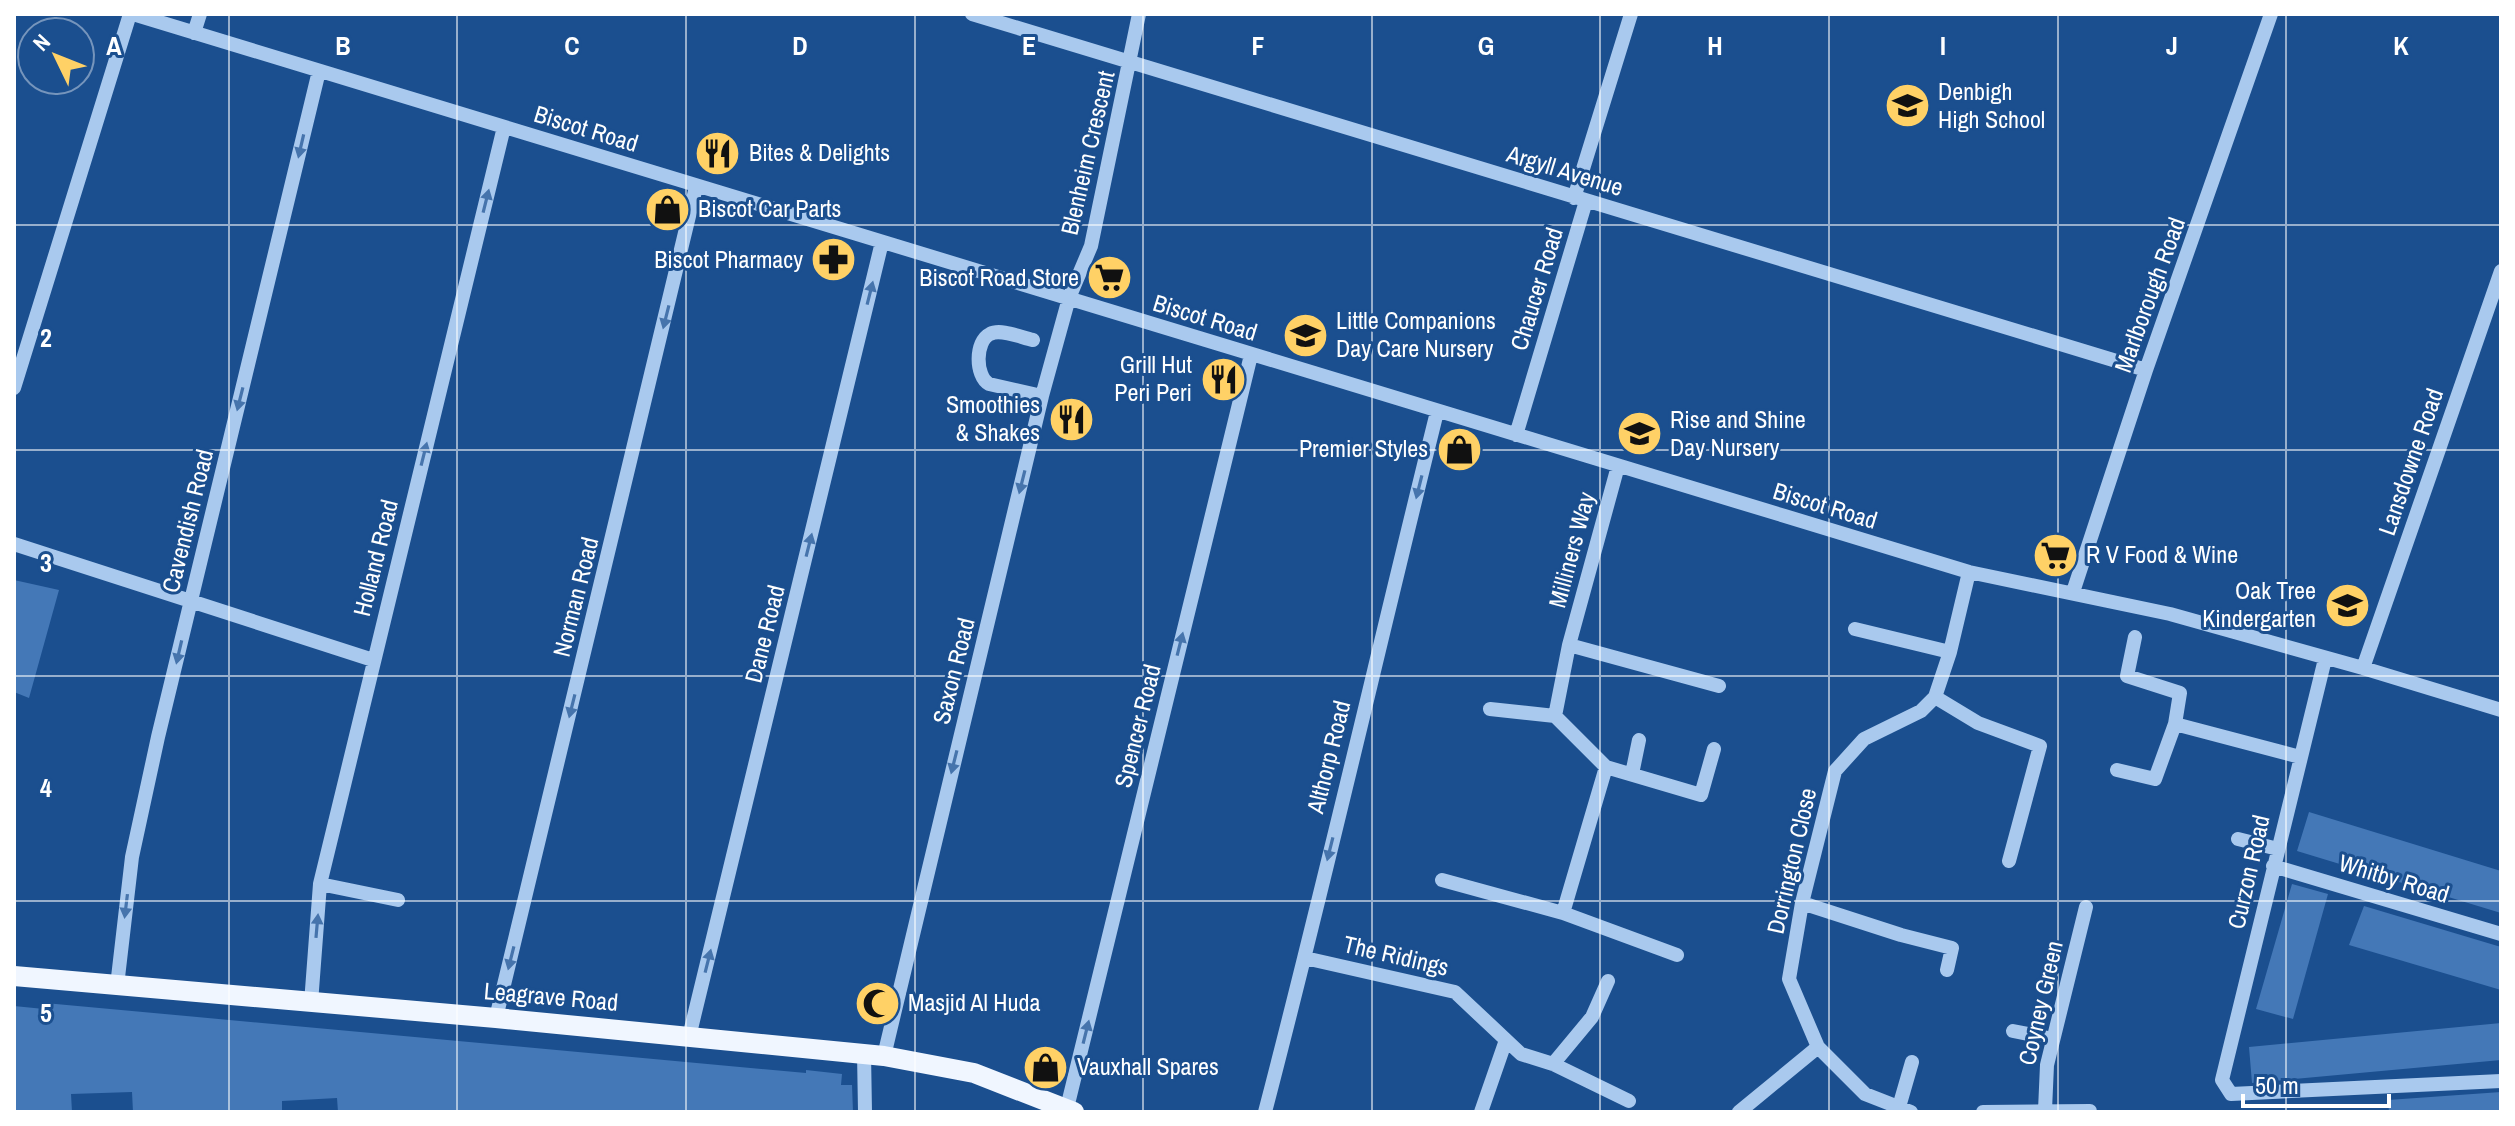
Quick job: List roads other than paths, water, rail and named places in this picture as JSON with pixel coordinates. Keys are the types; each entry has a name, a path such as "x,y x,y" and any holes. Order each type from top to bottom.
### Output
{"main road":[{"name":"Leagrave Road","path":"14,976 874,1054 974,1073 1070,1110"}],"street":[{"name":"Biscot Road","path":"132,14 1969,572 2170,614 2501,710"},
{"path":"14,388 132,14"},
{"path":"194,33 200,14"},
{"name":"Argyll Avenue","path":"972,14 2146,370"},
{"name":"Blenheim Crescent","path":"1069,298 1091,246 1139,14"},
{"name":"Chaucer Road","path":"1516,435 1631,14"},
{"name":"Marlborough Road","path":"2073,592 2146,370 2271,14"},
{"name":"Cavendish Road","path":"117,986 132,857 319,71"},
{"name":"Holland Road","path":"311,1003 320,884 504,127"},
{"name":"Norman Road","path":"496,1018 696,187"},
{"name":"Dane Road","path":"689,1037 882,242"},
{"name":"Lansdowne Road","path":"2363,668 2501,271"},
{"name":"Saxon Road","path":"865,1112 874,1054 1069,298"},
{"path":"1033,340 999,332 990,333 985,338 977,366 983,381 989,384 1042,396"},
{"name":"Spencer Road","path":"1070,1110 1251,355"},
{"name":"Althorp Road","path":"1265,1112 1437,412"},
{"name":"Milliners Way","path":"1555,716 1569,645 1618,466"},
{"path":"14,544 373,660"},
{"path":"1969,572 1950,652 1935,697 1978,723 2040,746 2009,861"},
{"path":"1855,629 1950,652"},
{"path":"2117,770 2155,779 2175,724 2180,693 2127,676 2135,637"},
{"name":"Milliners Way","path":"1569,645 1719,686"},
{"name":"Curzon Road","path":"2325,659 2222,1080 2231,1094 2501,1081"},
{"name":"Dorrington Close","path":"1905,1110 1865,1094 1818,1047 1789,979 1802,903 1835,771 1864,739 1921,711 1935,697"},
{"path":"1490,709 1555,716 1606,767 1701,795 1714,749"},
{"path":"2175,724 2300,757"},
{"path":"1632,774 1639,740"},
{"path":"1563,913 1606,767"},
{"path":"2238,839 2278,849"},
{"name":"Whitby Road","path":"2273,866 2501,934"},
{"path":"1442,880 1563,913 1677,955"},
{"path":"320,884 398,900"},
{"path":"1802,903 1952,948 1947,970"},
{"name":"Coyney Green","path":"2045,1110 2047,1065 2086,907"},
{"name":"The Ridings","path":"1305,958 1455,992 1521,1054 1553,1064 1629,1101"},
{"path":"1553,1064 1592,1017 1608,981"},
{"path":"2013,1031 2053,1039"},
{"path":"1481,1112 1506,1040"},
{"path":"1739,1112 1818,1047"},
{"path":"1905,1110 1912,1062"},
{"path":"1983,1112 2090,1111"}],"place":[{"name":"Denbigh High School","path":"1907,106"},
{"name":"Bites & Delights","path":"718,153"},
{"name":"Biscot Car Parts","path":"667,209"},
{"name":"Biscot Pharmacy","path":"834,260"},
{"name":"Biscot Road Store","path":"1110,278"},
{"name":"Little Companions Day Care Nursery","path":"1305,335"},
{"name":"Grill Hut Peri Peri","path":"1223,379"},
{"name":"Smoothies & Shakes","path":"1071,419"},
{"name":"Rise and Shine Day Nursery","path":"1639,434"},
{"name":"Premier Styles","path":"1459,449"},
{"name":"R V Food & Wine","path":"2055,555"},
{"name":"Oak Tree Kindergarten","path":"2347,605"},
{"name":"Masjid Al Huda","path":"877,1003"},
{"name":"Vauxhall Spares","path":"1046,1067"}]}
